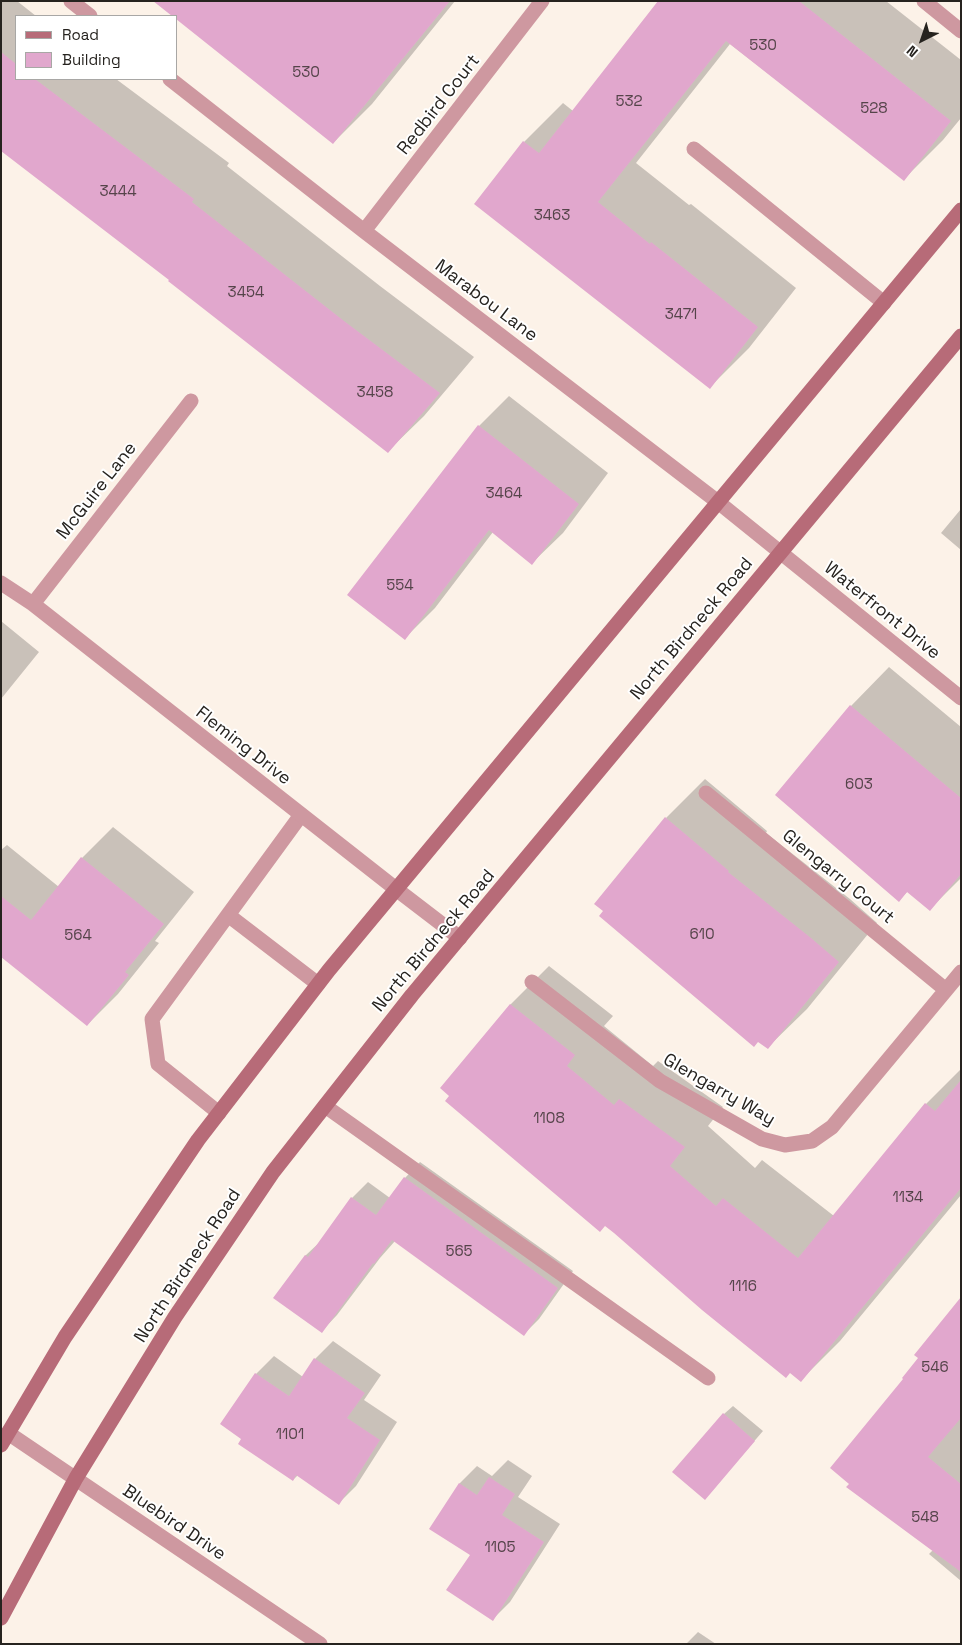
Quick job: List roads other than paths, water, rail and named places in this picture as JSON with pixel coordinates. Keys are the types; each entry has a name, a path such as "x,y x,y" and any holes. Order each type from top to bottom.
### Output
{"main road":[{"path":"4,1436 65,1337 198,1140 318,984 961,210"},
{"name":"North Birdneck Road","path":"1,1618 76,1478 175,1317 273,1172 412,995 961,336"}],"street":[{"path":"71,1 89,15"},
{"name":"Redbird Court","path":"364,231 542,1"},
{"path":"924,1 961,31"},
{"name":"Marabou Lane","path":"171,80 364,231 718,502 780,552"},
{"path":"694,149 884,303"},
{"name":"McGuire Lane","path":"33,604 190,401"},
{"name":"Waterfront Drive","path":"780,552 961,698"},
{"name":"Fleming Drive","path":"1,584 33,604 301,816 460,938"},
{"name":"Glengarry Court","path":"706,793 946,990"},
{"path":"219,1113 158,1064 152,1019 301,816"},
{"path":"228,915 318,984"},
{"name":"Glengarry Way","path":"532,982 660,1081 762,1139 785,1146 812,1141 832,1127 961,972"},
{"path":"325,1106 708,1378"},
{"name":"Bluebird Drive","path":"4,1436 76,1478 320,1644"}]}
